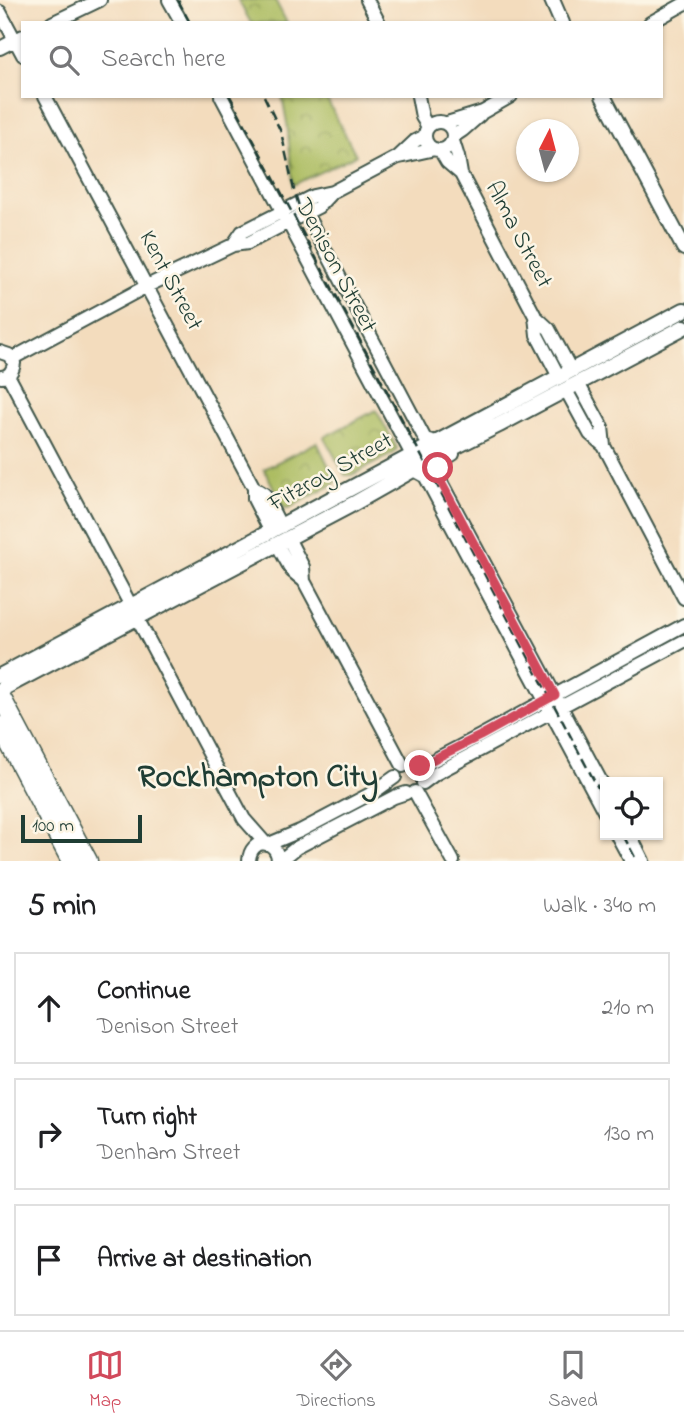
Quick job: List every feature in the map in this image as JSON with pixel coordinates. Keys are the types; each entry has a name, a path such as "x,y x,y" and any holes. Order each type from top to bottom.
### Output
{"highway":[{"path":"0,693 88,861"},
{"path":"0,726 71,861"}],"main road":[{"path":"554,4 561,21"},
{"path":"554,4 567,21"},
{"path":"605,98 684,248"},
{"path":"655,325 684,300"},
{"name":"Fitzroy Street","path":"0,676 134,612 413,463 480,435 655,325 684,310"},
{"name":"Fitzroy Street","path":"413,463 436,442 684,327"},
{"name":"Fitzroy Street","path":"0,693 134,612"}],"street":[{"path":"56,21 100,0"},
{"path":"169,0 180,21"},
{"path":"367,0 378,21"},
{"path":"654,21 684,4"},
{"path":"0,12 19,38 0,48"},
{"name":"Kent Street","path":"46,98 254,488 254,499 279,535 292,571 304,581 410,766"},
{"name":"Denison Street","path":"222,98 413,463 425,476 553,704 600,781"},
{"path":"420,98 433,111 435,127"},
{"path":"13,358 147,286 233,245 248,243 303,208 318,207 332,192 398,157 435,127 482,112 507,98"},
{"path":"398,157 448,147 453,138 482,112"},
{"name":"Alma Street","path":"461,174 447,162 438,149 429,145 435,127 452,128 461,174 535,317 537,335 569,380 590,434 604,446 684,598"},
{"name":"Denison Street","path":"303,208 425,439 436,442"},
{"path":"0,352 13,358"},
{"path":"13,358 13,368 4,376 244,819 276,850 279,861 296,848 392,798 415,789 435,774 684,625"},
{"name":"Denison Street","path":"480,435 442,460 438,468 439,477 600,803"},
{"path":"248,857 257,845 267,844 300,831 374,792 389,783 396,773 410,766 428,763 684,641"},
{"path":"410,766 422,774 415,789"},
{"path":"395,777 398,789 415,789"},
{"path":"415,789 453,861"},
{"path":"244,819 248,857"},
{"path":"620,840 631,861"},
{"path":"632,840 643,861"}],"green space":[{"path":"238,0 275,0 286,21 250,21"},
{"path":"282,98 326,98 356,155 293,185"},
{"path":"376,410 397,448 394,453 352,475 345,475 324,437"},
{"path":"317,442 336,481 289,508 284,508 264,469"}],"railway":[{"path":"178,0 189,21"},
{"path":"231,98 600,792"},
{"path":"265,98 281,132 302,216"},
{"path":"626,840 637,861"}],"district":[{"name":"Rockhampton City","path":"258,778"}],"route":[{"path":"420,766 555,695 442,484 438,468"}]}
